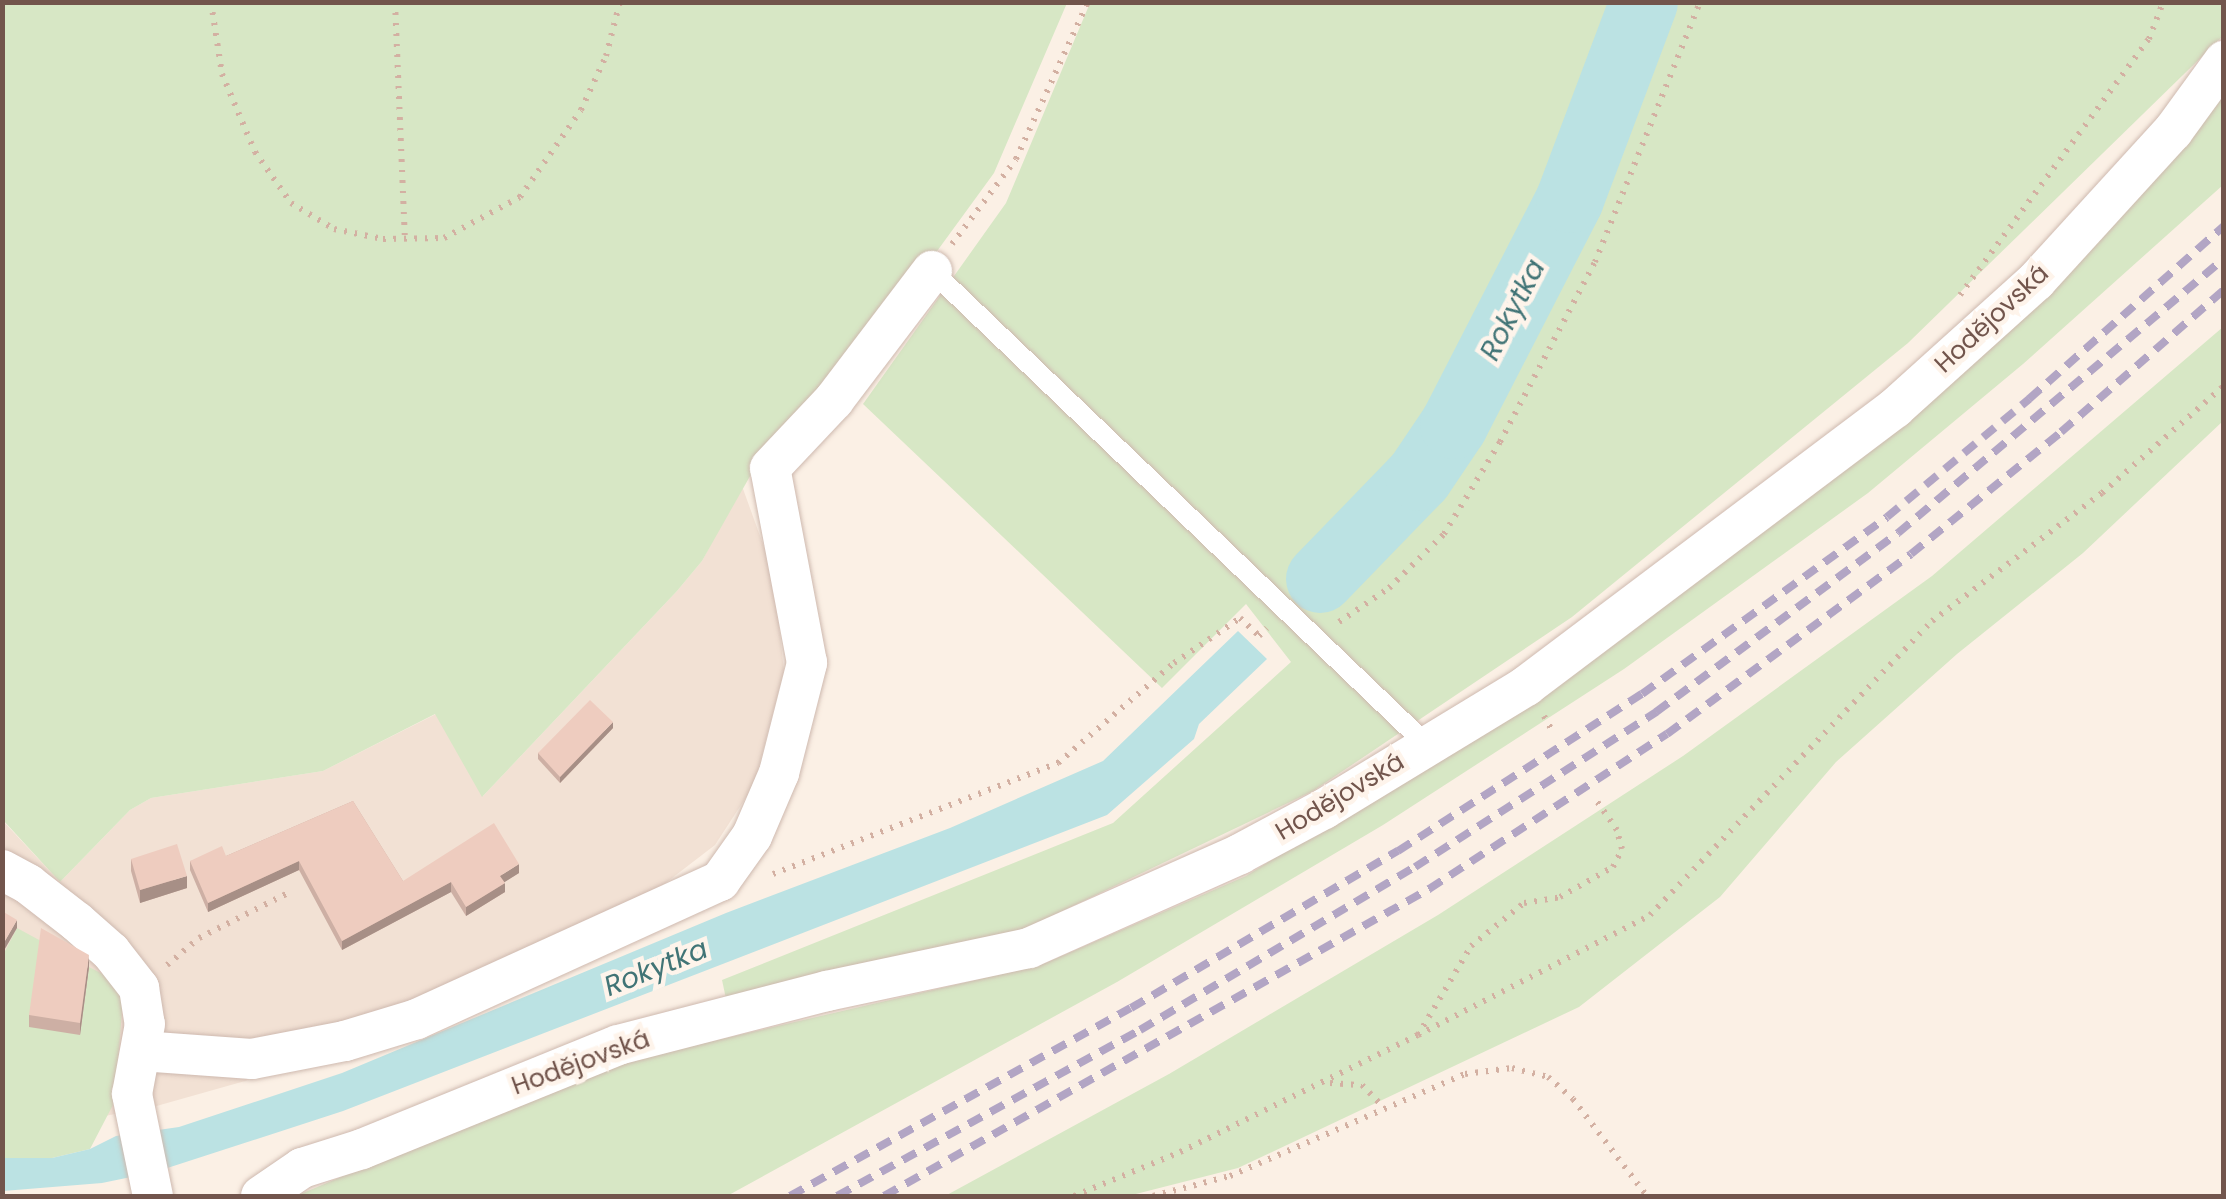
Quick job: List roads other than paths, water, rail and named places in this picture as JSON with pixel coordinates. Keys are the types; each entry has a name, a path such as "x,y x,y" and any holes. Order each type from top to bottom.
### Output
{"street":[{"name":"Hodějovská","path":"261,1196 302,1168 362,1149 618,1045 828,991 1029,948 1240,854 1526,686 1895,408 2036,281 2173,130 2224,61"},
{"path":"141,1051 252,1059 345,1041 417,1019 720,881 752,836 779,774 807,664 770,468 834,400 932,271"},
{"path":"2,870 28,884 76,922 110,952 140,988 145,1024 134,1075 136,1121 152,1193"}],"lane":[{"path":"932,271 1427,745"}],"water":[{"path":"1238,631 1267,659 1199,724 1194,739 1107,815 343,1111 155,1172 102,1183 3,1191 3,1158 52,1158 90,1149 116,1136 179,1127 342,1073 726,913 950,828 1103,761"}],"waterway":[{"name":"Rokytka","path":"1320,579 1419,477 1454,425 1570,199 1644,2"}],"railway":[{"path":"790,1196 1131,1008 1398,851 1642,694 1887,517 2029,399 2224,226"},
{"path":"837,1196 1140,1030 1415,867 1656,712 1898,533 2224,258"},
{"path":"884,1196 1429,889 1667,734 1911,554 2061,432 2224,290"}]}
